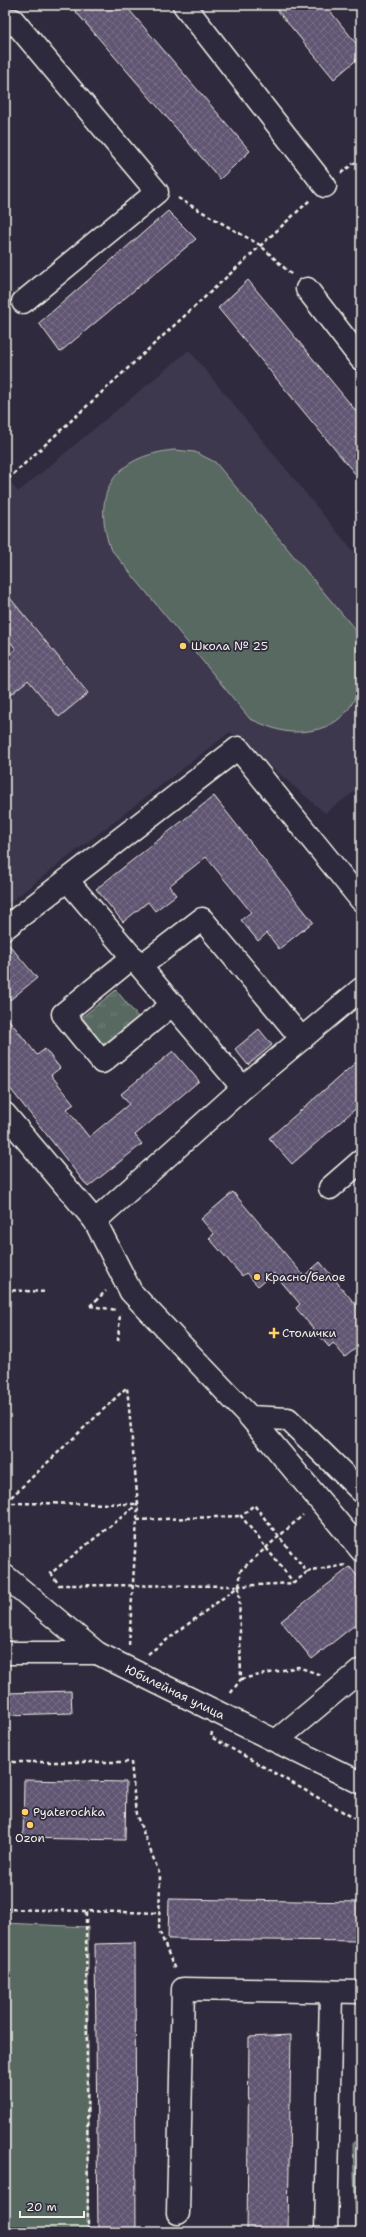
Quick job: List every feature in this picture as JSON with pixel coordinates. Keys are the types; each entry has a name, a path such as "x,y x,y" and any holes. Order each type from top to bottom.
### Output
{"street":[{"path":"184,5 326,186"},
{"path":"5,26 13,20 156,192 23,302"},
{"path":"307,289 361,359"},
{"path":"5,928 238,748 361,900"},
{"path":"68,880 243,1088"},
{"path":"173,1004 102,1062 63,1014 137,961 202,919 302,1038"},
{"path":"96,1221 243,1088 361,989"},
{"path":"5,1114 96,1221 131,1292 250,1417 320,1501 354,1557"},
{"path":"330,1188 361,1161"},
{"path":"250,1417 288,1419 361,1492"},
{"name":"Юбилейная улица","path":"5,1576 97,1653 361,1783"},
{"path":"5,1653 97,1653"},
{"path":"276,1741 361,1670"},
{"path":"178,2213 183,1989 361,1992"},
{"path":"326,2232 331,1992"}],"path":[{"path":"8,479 260,245 326,186 361,158"},
{"path":"156,192 184,200 260,245 307,289"},
{"path":"5,1290 47,1292"},
{"path":"5,1503 127,1387 138,1504 129,1647 134,1650"},
{"path":"320,1501 265,1547 241,1570 239,1586 242,1679 217,1713 211,1737 361,1822"},
{"path":"5,1503 138,1504"},
{"path":"138,1504 51,1573 59,1585 133,1584 239,1586 294,1583 307,1572 354,1557"},
{"path":"137,1520 241,1516 254,1505 307,1572"},
{"path":"241,1516 294,1583"},
{"path":"146,1656 239,1586"},
{"path":"242,1679 298,1667 323,1676"},
{"path":"5,1762 131,1762 136,1814 160,1875 159,1930 183,1989"},
{"path":"5,1909 160,1914"},
{"path":"86,1912 88,2232"}],"shaded area":[{"name":"Школа № 25","path":"189,350 361,561 361,787 325,813 230,732 5,906 5,476 18,492"}],"green space":[{"path":"174,450 195,452 215,462 358,633 361,663 357,691 346,713 337,721 326,727 291,732 273,728 250,719 110,548 105,528 104,509 106,494 113,480 123,469 136,460 154,454"},
{"path":"116,990 138,1017 103,1045 82,1017"},
{"path":"5,1923 88,1927 88,2232 5,2232"},
{"path":"353,2142 361,2143 361,2232 356,2232"}],"building":[{"path":"70,5 125,5 250,151 220,179"},
{"path":"273,5 325,5 361,49 361,56 334,79"},
{"path":"168,211 196,239 60,352 39,323"},
{"path":"248,280 361,417 361,481 218,308"},
{"path":"5,592 88,693 59,717 28,680 5,699 5,658 16,649 5,635"},
{"path":"214,796 313,922 279,949 267,933 258,941 241,920 251,912 206,857 169,886 176,895 155,911 148,902 123,922 96,889"},
{"path":"5,940 37,978 5,1004"},
{"path":"5,1015 37,1055 45,1049 60,1068 51,1075 74,1104 67,1109 89,1137 129,1104 121,1094 173,1051 199,1081 135,1135 142,1144 88,1187 5,1082"},
{"path":"259,1029 272,1045 248,1065 235,1049"},
{"path":"361,1058 361,1104 292,1164 269,1138"},
{"path":"233,1192 304,1276 320,1262 361,1311 361,1344 345,1357 333,1343 329,1347 296,1308 300,1304 274,1273 258,1286 246,1273 242,1276 209,1238 214,1234 201,1219"},
{"path":"350,1567 361,1581 361,1620 312,1659 281,1621"},
{"path":"71,1691 72,1713 8,1715 7,1693"},
{"path":"24,1780 126,1782 125,1840 23,1838"},
{"path":"169,1899 361,1902 361,1941 168,1939"},
{"path":"135,1943 136,2231 98,2232 95,1944"},
{"path":"291,2035 288,2232 247,2232 249,2037"}],"place":[{"name":"Школа № 25","path":"183,646"},
{"name":"Красно/белое","path":"257,1277"},
{"name":"Столички","path":"274,1333"},
{"name":"Pyaterochka","path":"25,1812"},
{"name":"Ozon","path":"30,1825"}]}
